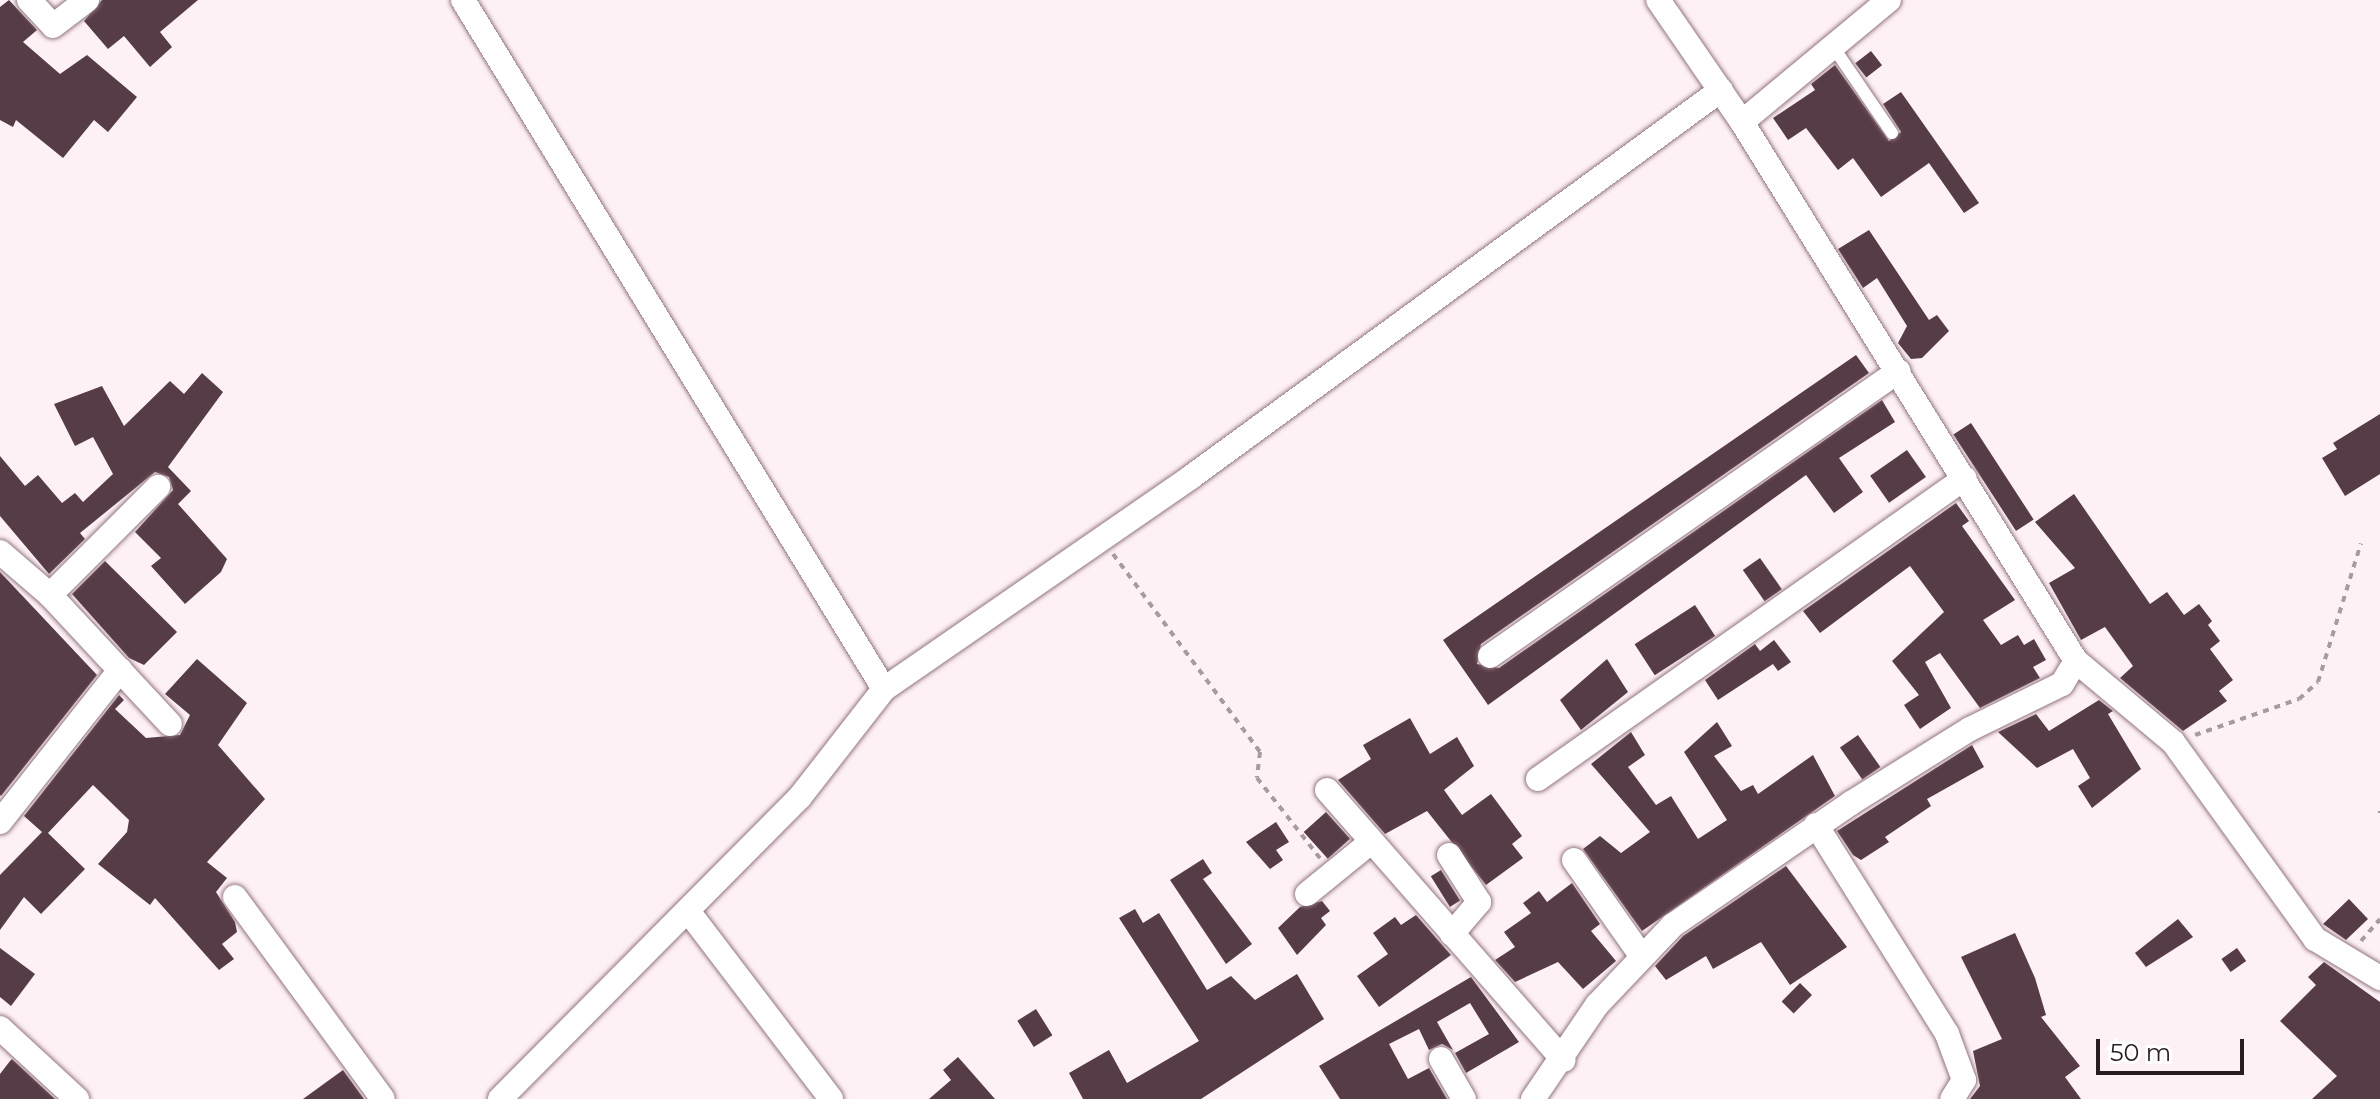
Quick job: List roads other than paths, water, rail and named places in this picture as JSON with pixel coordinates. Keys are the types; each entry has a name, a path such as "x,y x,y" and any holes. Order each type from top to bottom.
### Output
{"street":[{"path":"29,0 53,26 87,0"},
{"path":"463,0 884,689"},
{"path":"1658,0 1742,122 2076,661 2173,742 2286,907 2346,958 2380,978"},
{"path":"1742,122 1889,0"},
{"path":"500,1099 688,911 831,761 884,689 1103,539 1721,90"},
{"path":"1490,656 1898,371"},
{"path":"1538,779 1965,478"},
{"path":"50,595 158,487"},
{"path":"0,552 50,595 170,724"},
{"path":"1533,1099 1640,954 1816,825 1970,729 2062,684 2076,661"},
{"path":"0,822 120,670"},
{"path":"1327,790 1563,1060"},
{"path":"1816,825 1957,1054 1964,1080 1952,1099"},
{"path":"1307,894 1371,842"},
{"path":"1449,855 1479,902 1452,934"},
{"path":"1574,860 1640,954"},
{"path":"235,897 383,1099"},
{"path":"688,911 831,1099"},
{"path":"0,1028 77,1099"},
{"path":"1441,1059 1464,1099"}],"lane":[{"path":"1834,48 1892,133"}]}
